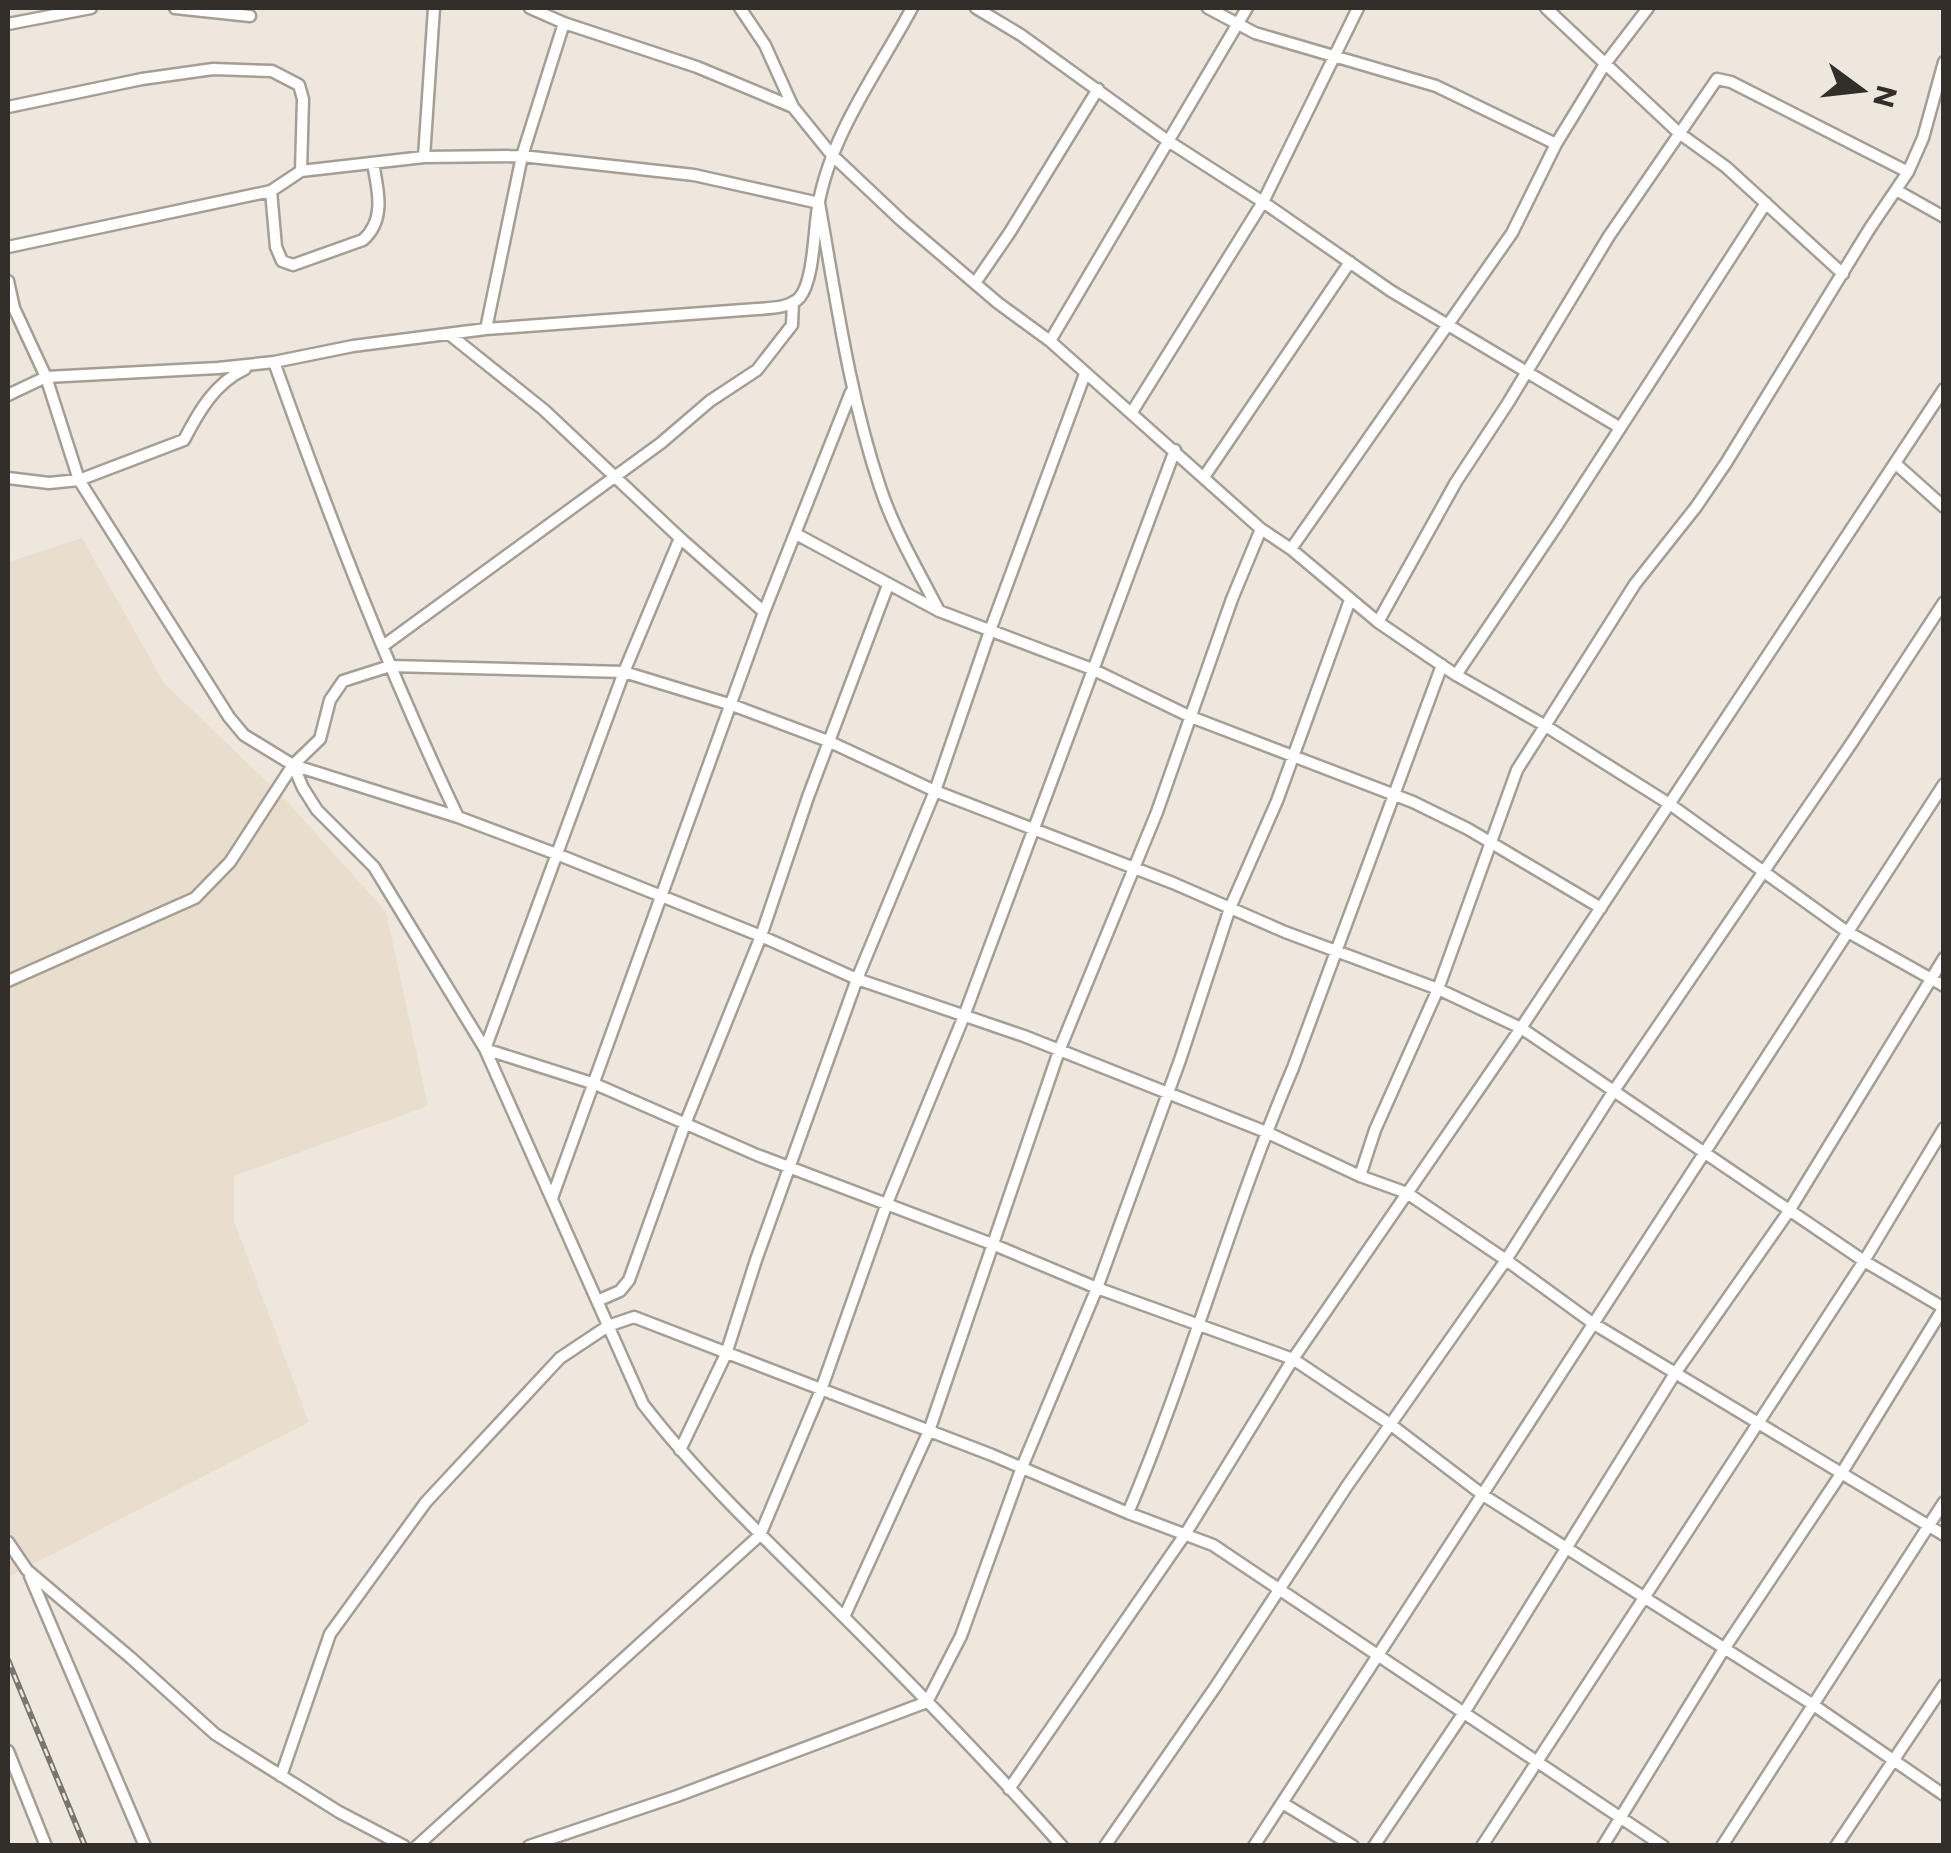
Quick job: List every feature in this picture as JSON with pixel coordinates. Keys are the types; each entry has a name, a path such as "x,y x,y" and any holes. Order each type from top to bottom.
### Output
{"street":[{"path":"8,24 90,8"},
{"path":"175,8 250,16"},
{"path":"424,157 434,8"},
{"path":"530,8 697,67 793,107"},
{"path":"740,8 765,45 793,107 831,154 975,283 1132,412 1261,529 1291,549 1378,622 1442,666 1544,724 1671,805 1846,932 1944,986"},
{"path":"8,478 50,484 78,480 184,440 200,410 228,377 274,362 353,346 486,329 757,309 792,302 801,296 807,280 831,154 912,8"},
{"path":"976,8 1446,326 1620,427"},
{"path":"1208,8 1238,25 1436,86 1556,144"},
{"path":"1050,341 1247,8"},
{"path":"1132,412 1263,202 1358,8"},
{"path":"1546,8 1679,133 1726,167 1843,274"},
{"path":"1291,549 1512,233 1556,144 1605,64 1648,8"},
{"path":"486,329 522,156 564,23"},
{"path":"1360,1176 1375,1130 1438,989 1517,770 1635,584 1726,463 1908,172 1923,138 1944,62"},
{"path":"8,106 214,69 272,70 299,85 303,99 301,171"},
{"path":"1378,622 1456,482 1608,236 1717,80 1723,79 1908,172"},
{"path":"975,283 1098,89"},
{"path":"8,247 271,191 301,171 424,157 522,156 694,175 819,203"},
{"path":"271,191 276,247 282,260 293,265 363,240 370,233 378,213 373,164"},
{"path":"1896,190 1944,216"},
{"path":"819,203 852,391 892,520 939,611"},
{"path":"1456,675 1766,203"},
{"path":"1204,477 1350,262"},
{"path":"8,280 14,308 46,377 78,480 244,735 293,765 458,817 558,855 857,979 1059,1051 1266,1132 1360,1176 1407,1193 1674,1375 1944,1535"},
{"path":"383,646 616,476 769,358 792,325 792,302"},
{"path":"449,334 544,410 764,612"},
{"path":"8,395 46,377 274,362"},
{"path":"274,362 324,504 390,666 458,817"},
{"path":"680,1450 726,1354 857,979 935,791 990,628 1086,374"},
{"path":"1009,1789 1186,1533 1293,1359 1671,805 1944,390"},
{"path":"552,1198 764,612 852,391"},
{"path":"417,1846 760,1535 821,1390 887,1203 964,1016 1175,450"},
{"path":"1896,464 1944,507"},
{"path":"844,1618 929,1432 1059,1051 1134,868 1246,560 1261,529"},
{"path":"796,534 939,611 1092,669 1191,717 1394,793 1489,842 1601,908"},
{"path":"486,1048 624,672 680,538"},
{"path":"597,1301 625,1287 761,936 828,742 888,585"},
{"path":"529,1846 678,1796 927,1702 967,1619 1022,1467 1097,1288 1230,908 1257,851 1350,600"},
{"path":"1105,1846 1390,1424 1506,1260 1614,1092 1944,602"},
{"path":"8,982 195,898 230,862 293,765 320,739 330,700 344,681 390,666 624,672 732,704 828,742 935,791 1438,989 1521,1028 1864,1262 1943,1308 1603,1846"},
{"path":"1128,1513 1266,1132 1442,666"},
{"path":"293,765 317,810 374,867 486,1048 643,1404 680,1450 760,1535 927,1702 1062,1846"},
{"path":"1254,1846 1944,784"},
{"path":"1374,1846 1465,1711 1674,1375 1789,1211 1944,958"},
{"path":"486,1048 595,1084 790,1168 1097,1288 1293,1359 1390,1424 1482,1495 1812,1704 1944,1795"},
{"path":"1482,1846 1864,1262 1944,1128"},
{"path":"281,1776 330,1634 426,1502 560,1358 608,1326 640,1318 1213,1544 1664,1846"},
{"path":"1722,1846 1944,1502"},
{"path":"8,1542 27,1570 145,1846"},
{"path":"27,1570 215,1734 339,1812 404,1846"},
{"path":"1836,1846 1944,1685"},
{"path":"8,1751 46,1846"},
{"path":"1284,1804 1353,1846"}],"shaded area":[{"path":"82,538 164,683 287,801 386,912 428,1106 234,1176 234,1221 309,1422 8,1577 8,562"}],"railway":[{"path":"8,1660 85,1846"}]}
